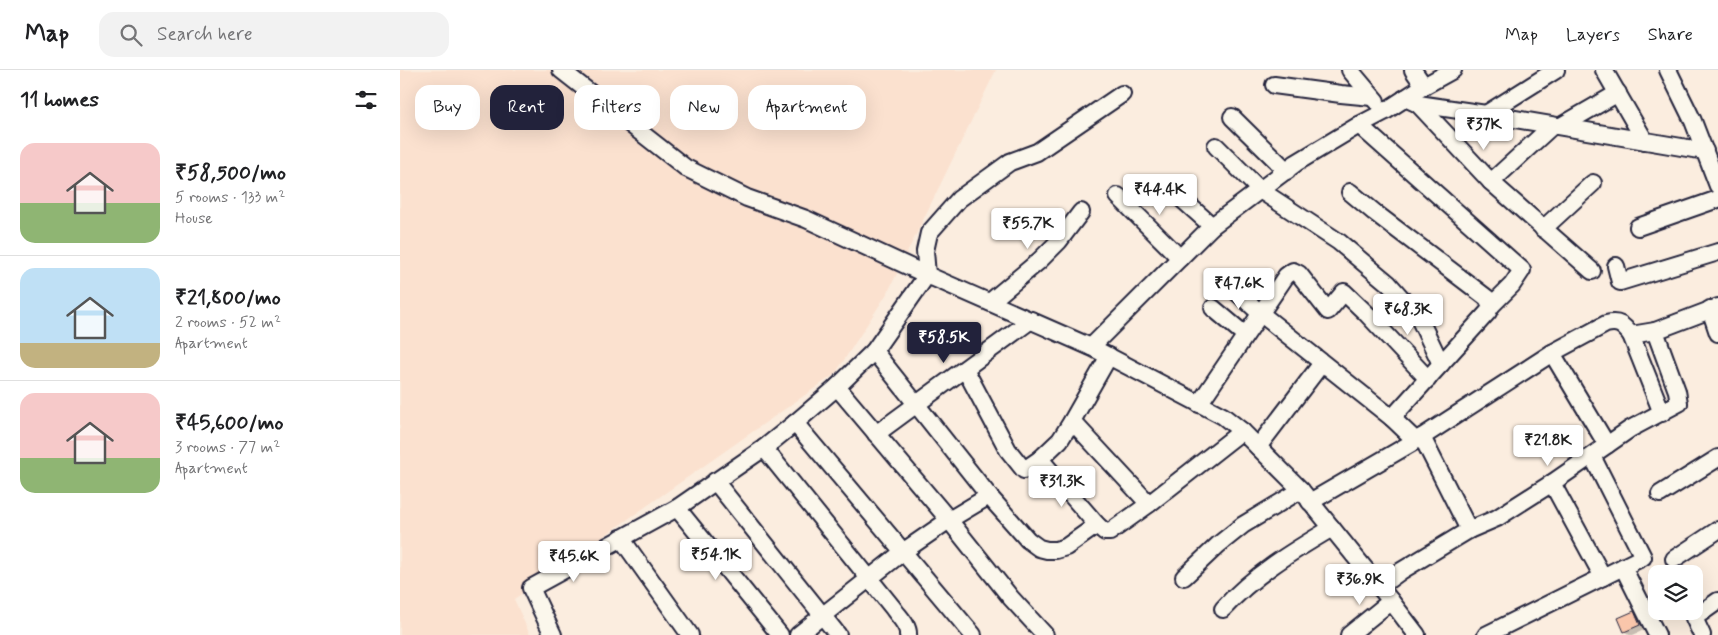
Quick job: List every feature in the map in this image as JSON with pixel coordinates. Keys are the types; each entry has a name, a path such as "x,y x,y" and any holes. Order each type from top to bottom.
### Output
{"street":[{"path":"561,70 686,168 747,198 806,219 927,275 1091,347 1222,416 1242,431 1306,496 1416,635"},
{"path":"1350,70 1384,112"},
{"path":"1413,70 1424,86"},
{"path":"1091,347 1212,226 1296,163 1359,125 1384,112 1412,101 1424,86 1453,70"},
{"path":"1486,114 1556,70"},
{"path":"1604,70 1645,141"},
{"path":"1670,71 1693,121 1718,186"},
{"path":"1274,85 1372,96"},
{"path":"1491,182 1556,126 1618,93"},
{"path":"553,635 531,588 677,508 764,448 794,423 837,387 874,350 927,275 925,251 929,233 959,199 1010,162 1037,152 1122,94"},
{"path":"1412,101 1705,151"},
{"path":"1412,101 1491,182 1592,270"},
{"path":"1232,117 1287,171"},
{"path":"1359,125 1522,270 1512,285 1490,306 1488,312 1392,418"},
{"path":"1216,146 1260,190 1339,242 1389,284 1419,318 1441,364"},
{"path":"1544,229 1594,183"},
{"path":"1174,192 1212,226"},
{"path":"1350,192 1487,298 1490,306"},
{"path":"1118,196 1180,258"},
{"path":"1638,227 1718,198"},
{"path":"990,302 1039,261 1059,241 1081,212"},
{"path":"1616,266 1620,282 1718,252"},
{"path":"1199,404 1286,276 1293,271 1299,274 1328,311 1344,292 1428,379"},
{"path":"1227,283 1322,364 1418,438 1469,530"},
{"path":"1213,308 1245,335"},
{"path":"1631,335 1655,331 1714,308 1718,333"},
{"path":"876,434 1031,320"},
{"path":"1184,577 1218,545 1243,525 1306,496 1418,438 1552,353 1606,324 1616,322 1624,325 1631,335 1662,413"},
{"path":"1379,587 1401,571 1469,530 1497,518 1630,429 1678,403 1679,398 1655,331"},
{"path":"874,350 988,496 1028,540 1039,548 1047,550 1066,547 1097,526"},
{"path":"1552,353 1607,445"},
{"path":"965,369 1008,450 1024,470 1040,459 1060,440 1109,356"},
{"path":"1258,447 1322,364"},
{"path":"837,387 949,520 1011,598 1045,635"},
{"path":"1072,421 1149,504"},
{"path":"794,423 973,635"},
{"path":"1040,459 1097,526 1104,532 1110,532 1242,431"},
{"path":"764,448 870,578 906,626 909,631 908,635"},
{"path":"1486,635 1642,557 1592,456"},
{"path":"1660,494 1718,458"},
{"path":"715,482 824,615 838,635"},
{"path":"1552,483 1603,577"},
{"path":"798,635 904,551 988,496"},
{"path":"677,508 776,634"},
{"path":"1223,609 1247,584 1332,528"},
{"path":"1674,559 1718,530"},
{"path":"621,538 690,635"},
{"path":"1623,567 1657,635"},
{"path":"1349,635 1391,601"},
{"path":"1702,635 1694,618 1718,601"}],"shaded area":[{"path":"400,70 996,70 888,292 835,374 514,599 530,635 400,635"}],"building":[{"path":"1634,611 1640,625 1624,632 1618,618"}]}
